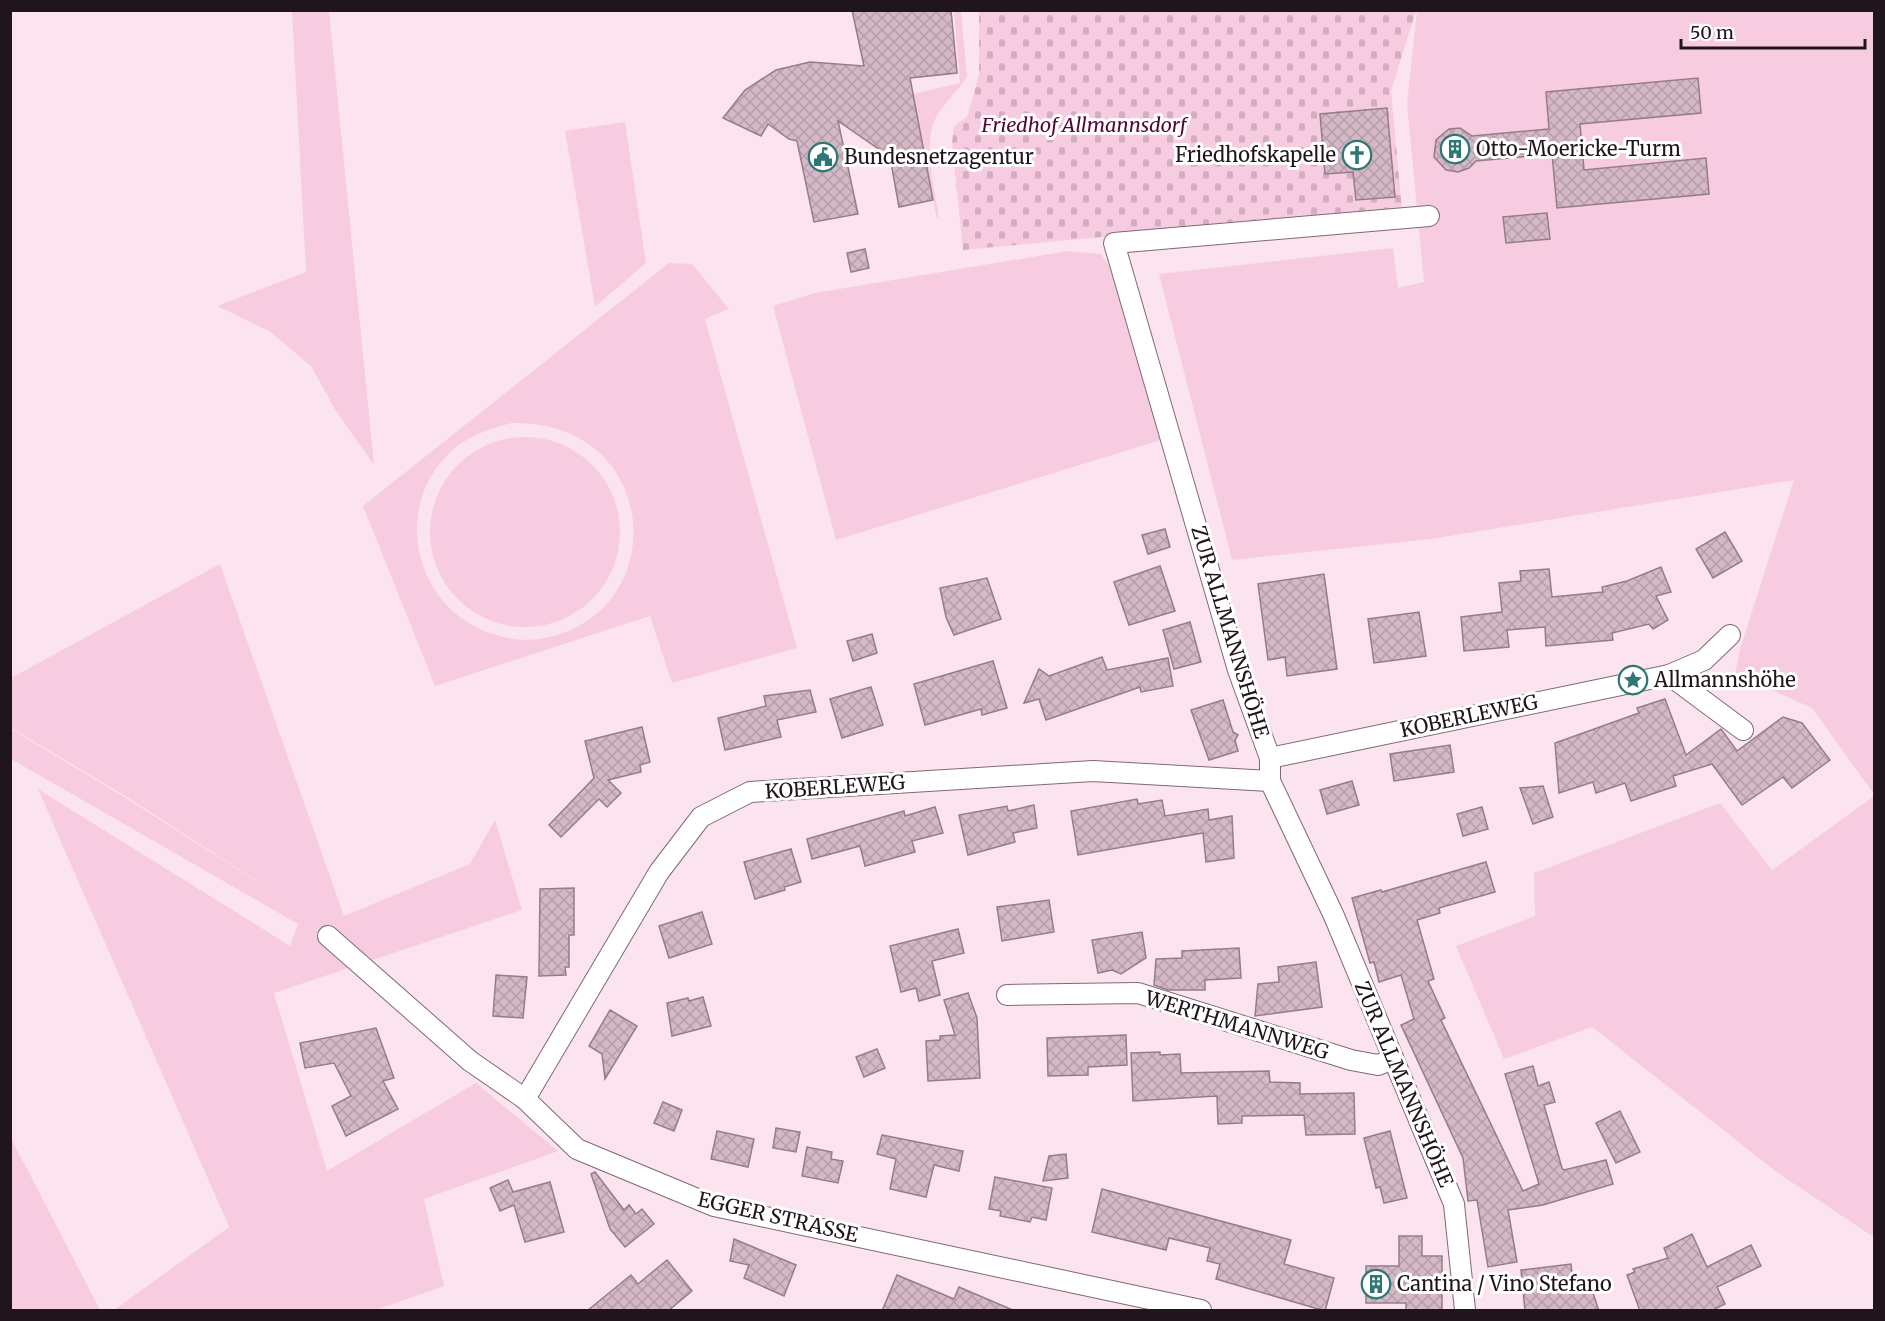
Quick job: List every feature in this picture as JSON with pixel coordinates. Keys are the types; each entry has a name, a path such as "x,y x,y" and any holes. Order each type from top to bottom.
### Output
{"street":[{"name":"ZUR ALLMANNSHÖHE","path":"1429,216 1114,243 1238,670 1270,758 1270,781 1334,916 1454,1204 1465,1311"},
{"name":"KOBERLEWEG","path":"1270,758 1669,675 1704,660 1730,635"},
{"path":"1669,675 1743,730"},
{"name":"KOBERLEWEG","path":"525,1098 659,872 701,817 750,792 1094,771 1270,781"},
{"name":"EGGER STRASSE","path":"328,936 470,1061 525,1098 577,1149 714,1206 1201,1311"},
{"name":"WERTHMANNWEG","path":"1007,994 1138,993 1351,1060 1378,1065 1393,1059"}],"green space":[{"path":"292,11 329,11 374,465 336,411 311,366 269,331 217,306 306,272"},
{"path":"954,11 961,11 967,76 939,112 932,129 930,154 939,219 937,219 913,94 960,83"},
{"name":"Friedhof Allmannsdorf","path":"979,11 1416,11 1391,91 1402,209 963,250 952,143 954,126 967,117 979,75"},
{"path":"1417,11 1874,11 1874,794 1812,708 1735,674 1740,649 1794,480 1431,539 1232,560 1159,274 1393,248 1398,288 1424,282 1407,104"},
{"path":"625,122 646,263 595,307 565,131"},
{"path":"1068,251 1101,254 1115,275 1161,440 836,540 773,306 815,293"},
{"path":"669,263 692,264 729,309 705,319 797,648 672,683 650,616 435,686 363,506","holes":["512,423 563,431 600,453 623,485 633,523 630,562 613,597 582,624 531,640 493,634 478,628 457,614 440,597 427,576 420,554 417,530 420,506 427,483 448,454 482,432"]},
{"path":"525,437 561,444 578,453 592,465 604,479 613,496 620,532 613,568 604,585 592,599 578,611 561,620 525,627 489,620 472,611 458,599 446,585 437,568 430,532 437,496 446,479 458,465 472,453 489,444"},
{"path":"220,564 344,916 470,864 495,820 522,910 274,993 327,1171 476,1083 558,1151 424,1199 444,1286 376,1310 114,1310 229,1227 38,789 290,946 298,924 11,759 11,729 126,798 320,922 127,797 11,728 11,678"},
{"path":"1874,796 1874,1233 1872,1236 1778,1173 1592,1027 1504,1059 1456,946 1535,916 1534,873 1720,803 1772,870"},
{"path":"11,1138 100,1310 11,1310"}],"building":[{"path":"852,10 951,10 957,73 910,78 933,200 899,207 890,157 838,121 858,214 814,222 797,141 789,139 768,124 761,136 723,118 745,90 776,70 810,62 864,66"},
{"path":"1698,78 1701,113 1580,124 1584,170 1706,158 1709,194 1557,208 1552,154 1476,161 1469,168 1458,172 1446,170 1434,157 1436,140 1449,129 1460,128 1472,136 1549,129 1546,92"},
{"name":"Friedhofskapelle","path":"1387,108 1395,197 1356,200 1353,172 1325,174 1320,114"},
{"path":"1547,213 1550,239 1506,243 1503,217"},
{"path":"865,249 869,268 851,272 847,253"},
{"path":"1165,529 1170,547 1148,554 1142,535"},
{"path":"1725,532 1742,561 1713,578 1696,549"},
{"path":"1160,566 1175,611 1129,625 1114,582"},
{"path":"1661,567 1671,592 1656,596 1668,620 1653,629 1649,624 1612,633 1613,640 1546,646 1545,627 1507,630 1509,647 1464,651 1461,617 1502,612 1499,583 1521,581 1520,571 1549,569 1552,597 1603,592 1602,587 1627,581"},
{"path":"1324,574 1337,669 1287,676 1285,657 1268,660 1258,584"},
{"path":"987,578 1001,619 954,635 946,617 940,588"},
{"path":"1419,612 1426,656 1374,663 1368,619"},
{"path":"1190,622 1201,662 1174,669 1163,630"},
{"path":"872,634 877,653 853,661 847,641"},
{"path":"1102,657 1107,670 1168,658 1173,686 1141,692 1140,687 1046,720 1039,699 1024,703 1039,669 1049,676"},
{"path":"993,661 1007,708 982,715 981,709 925,725 914,684"},
{"path":"871,687 883,725 842,738 830,699"},
{"path":"810,690 816,712 777,720 781,737 725,750 718,718 766,706 764,696"},
{"path":"1665,699 1686,755 1721,729 1737,751 1783,717 1802,723 1830,760 1792,788 1783,777 1742,805 1712,764 1673,776 1676,786 1631,801 1625,783 1596,793 1593,782 1559,793 1555,743 1639,713 1637,708"},
{"path":"1223,700 1233,732 1238,735 1235,740 1238,751 1209,760 1191,710"},
{"path":"642,727 650,762 640,765 641,772 608,780 621,793 607,807 599,799 561,837 549,825 594,778 585,741"},
{"path":"1450,745 1454,772 1394,781 1390,754"},
{"path":"1352,781 1359,805 1327,814 1320,790"},
{"path":"1543,786 1553,817 1533,824 1520,788"},
{"path":"1137,799 1138,804 1162,800 1165,816 1208,809 1209,820 1232,816 1234,858 1206,862 1203,833 1078,855 1071,811"},
{"path":"1034,805 1037,828 1013,833 1015,842 968,855 959,815 1007,806 1008,811"},
{"path":"935,807 943,833 912,841 915,852 865,866 860,846 812,859 807,839 904,811 905,816"},
{"path":"1482,807 1488,829 1463,836 1457,814"},
{"path":"791,849 801,882 784,887 785,890 755,899 744,862"},
{"path":"1486,862 1495,892 1439,908 1440,913 1417,920 1434,979 1428,981 1445,1018 1441,1020 1523,1191 1539,1184 1505,1074 1533,1066 1538,1086 1549,1082 1555,1102 1544,1105 1562,1168 1564,1170 1606,1160 1613,1184 1543,1205 1508,1210 1517,1262 1488,1267 1477,1200 1468,1201 1463,1158 1401,1025 1414,1019 1401,975 1379,982 1374,962 1370,963 1352,898 1381,890 1382,892"},
{"path":"574,888 574,935 569,935 569,967 565,967 566,975 539,976 540,889"},
{"path":"1049,900 1054,932 1002,941 997,907"},
{"path":"702,912 712,944 669,958 659,926"},
{"path":"958,929 964,953 932,961 940,995 919,1001 916,988 901,992 890,946"},
{"path":"1142,932 1146,958 1121,974 1112,970 1098,973 1092,940"},
{"path":"1239,948 1241,978 1205,980 1205,990 1168,990 1154,985 1156,959 1182,958 1182,951"},
{"path":"1316,962 1322,1007 1255,1016 1258,984 1279,982 1278,967"},
{"path":"496,975 527,977 523,1018 493,1016"},
{"path":"968,993 977,1018 980,1078 928,1081 926,1041 940,1040 940,1036 955,1035 944,1000"},
{"path":"703,997 711,1026 672,1036 667,1003"},
{"path":"610,1010 637,1026 605,1079 602,1054 589,1046"},
{"path":"376,1028 394,1078 383,1081 398,1109 346,1136 332,1106 351,1096 334,1063 305,1068 300,1043"},
{"path":"1126,1035 1127,1065 1088,1067 1088,1075 1048,1076 1047,1038"},
{"path":"877,1049 885,1068 864,1077 856,1057"},
{"path":"1160,1052 1160,1055 1180,1054 1181,1073 1269,1071 1270,1082 1300,1083 1300,1094 1354,1093 1355,1134 1306,1135 1304,1115 1242,1116 1242,1123 1218,1124 1217,1096 1133,1101 1131,1053"},
{"path":"663,1102 682,1110 674,1131 654,1123"},
{"path":"1620,1111 1640,1152 1616,1163 1596,1123"},
{"path":"776,1128 800,1132 796,1152 773,1148"},
{"path":"717,1131 754,1139 748,1167 711,1159"},
{"path":"1390,1131 1407,1198 1384,1203 1380,1187 1376,1188 1364,1138"},
{"path":"882,1135 963,1151 959,1171 934,1165 926,1197 890,1189 896,1159 877,1154"},
{"path":"807,1147 832,1152 831,1159 843,1161 838,1183 802,1176"},
{"path":"1066,1154 1068,1178 1043,1181 1049,1156"},
{"path":"595,1172 624,1210 629,1205 636,1214 642,1209 654,1224 625,1247 610,1229 591,1174"},
{"path":"995,1177 1052,1188 1046,1220 1032,1217 1030,1222 1000,1216 1001,1211 989,1209"},
{"path":"508,1180 513,1192 550,1182 564,1232 525,1242 514,1205 500,1211 490,1188"},
{"path":"1102,1189 1291,1240 1284,1264 1334,1278 1325,1311 1216,1279 1220,1264 1207,1261 1210,1248 1169,1238 1166,1250 1092,1232"},
{"path":"1692,1234 1707,1267 1751,1245 1761,1266 1717,1287 1725,1304 1711,1311 1640,1311 1627,1275 1635,1272 1633,1269 1668,1258 1664,1248"},
{"path":"1399,1236 1422,1236 1422,1256 1442,1256 1442,1311 1406,1311 1406,1303 1366,1303 1366,1266 1399,1266"},
{"path":"734,1239 796,1265 784,1296 744,1278 749,1265 730,1261"},
{"path":"667,1260 692,1291 668,1311 587,1311 631,1275 638,1284"},
{"path":"1571,1264 1574,1293 1591,1287 1599,1311 1525,1311 1521,1270"},
{"path":"897,1275 954,1299 959,1287 1015,1311 882,1311"}],"place":[{"name":"Otto-Moericke-Turm","path":"1455,149"},
{"name":"Friedhofskapelle","path":"1357,155"},
{"name":"Bundesnetzagentur","path":"823,157"},
{"name":"Allmannshöhe","path":"1633,680"},
{"name":"Cantina / Vino Stefano","path":"1376,1284"}]}
